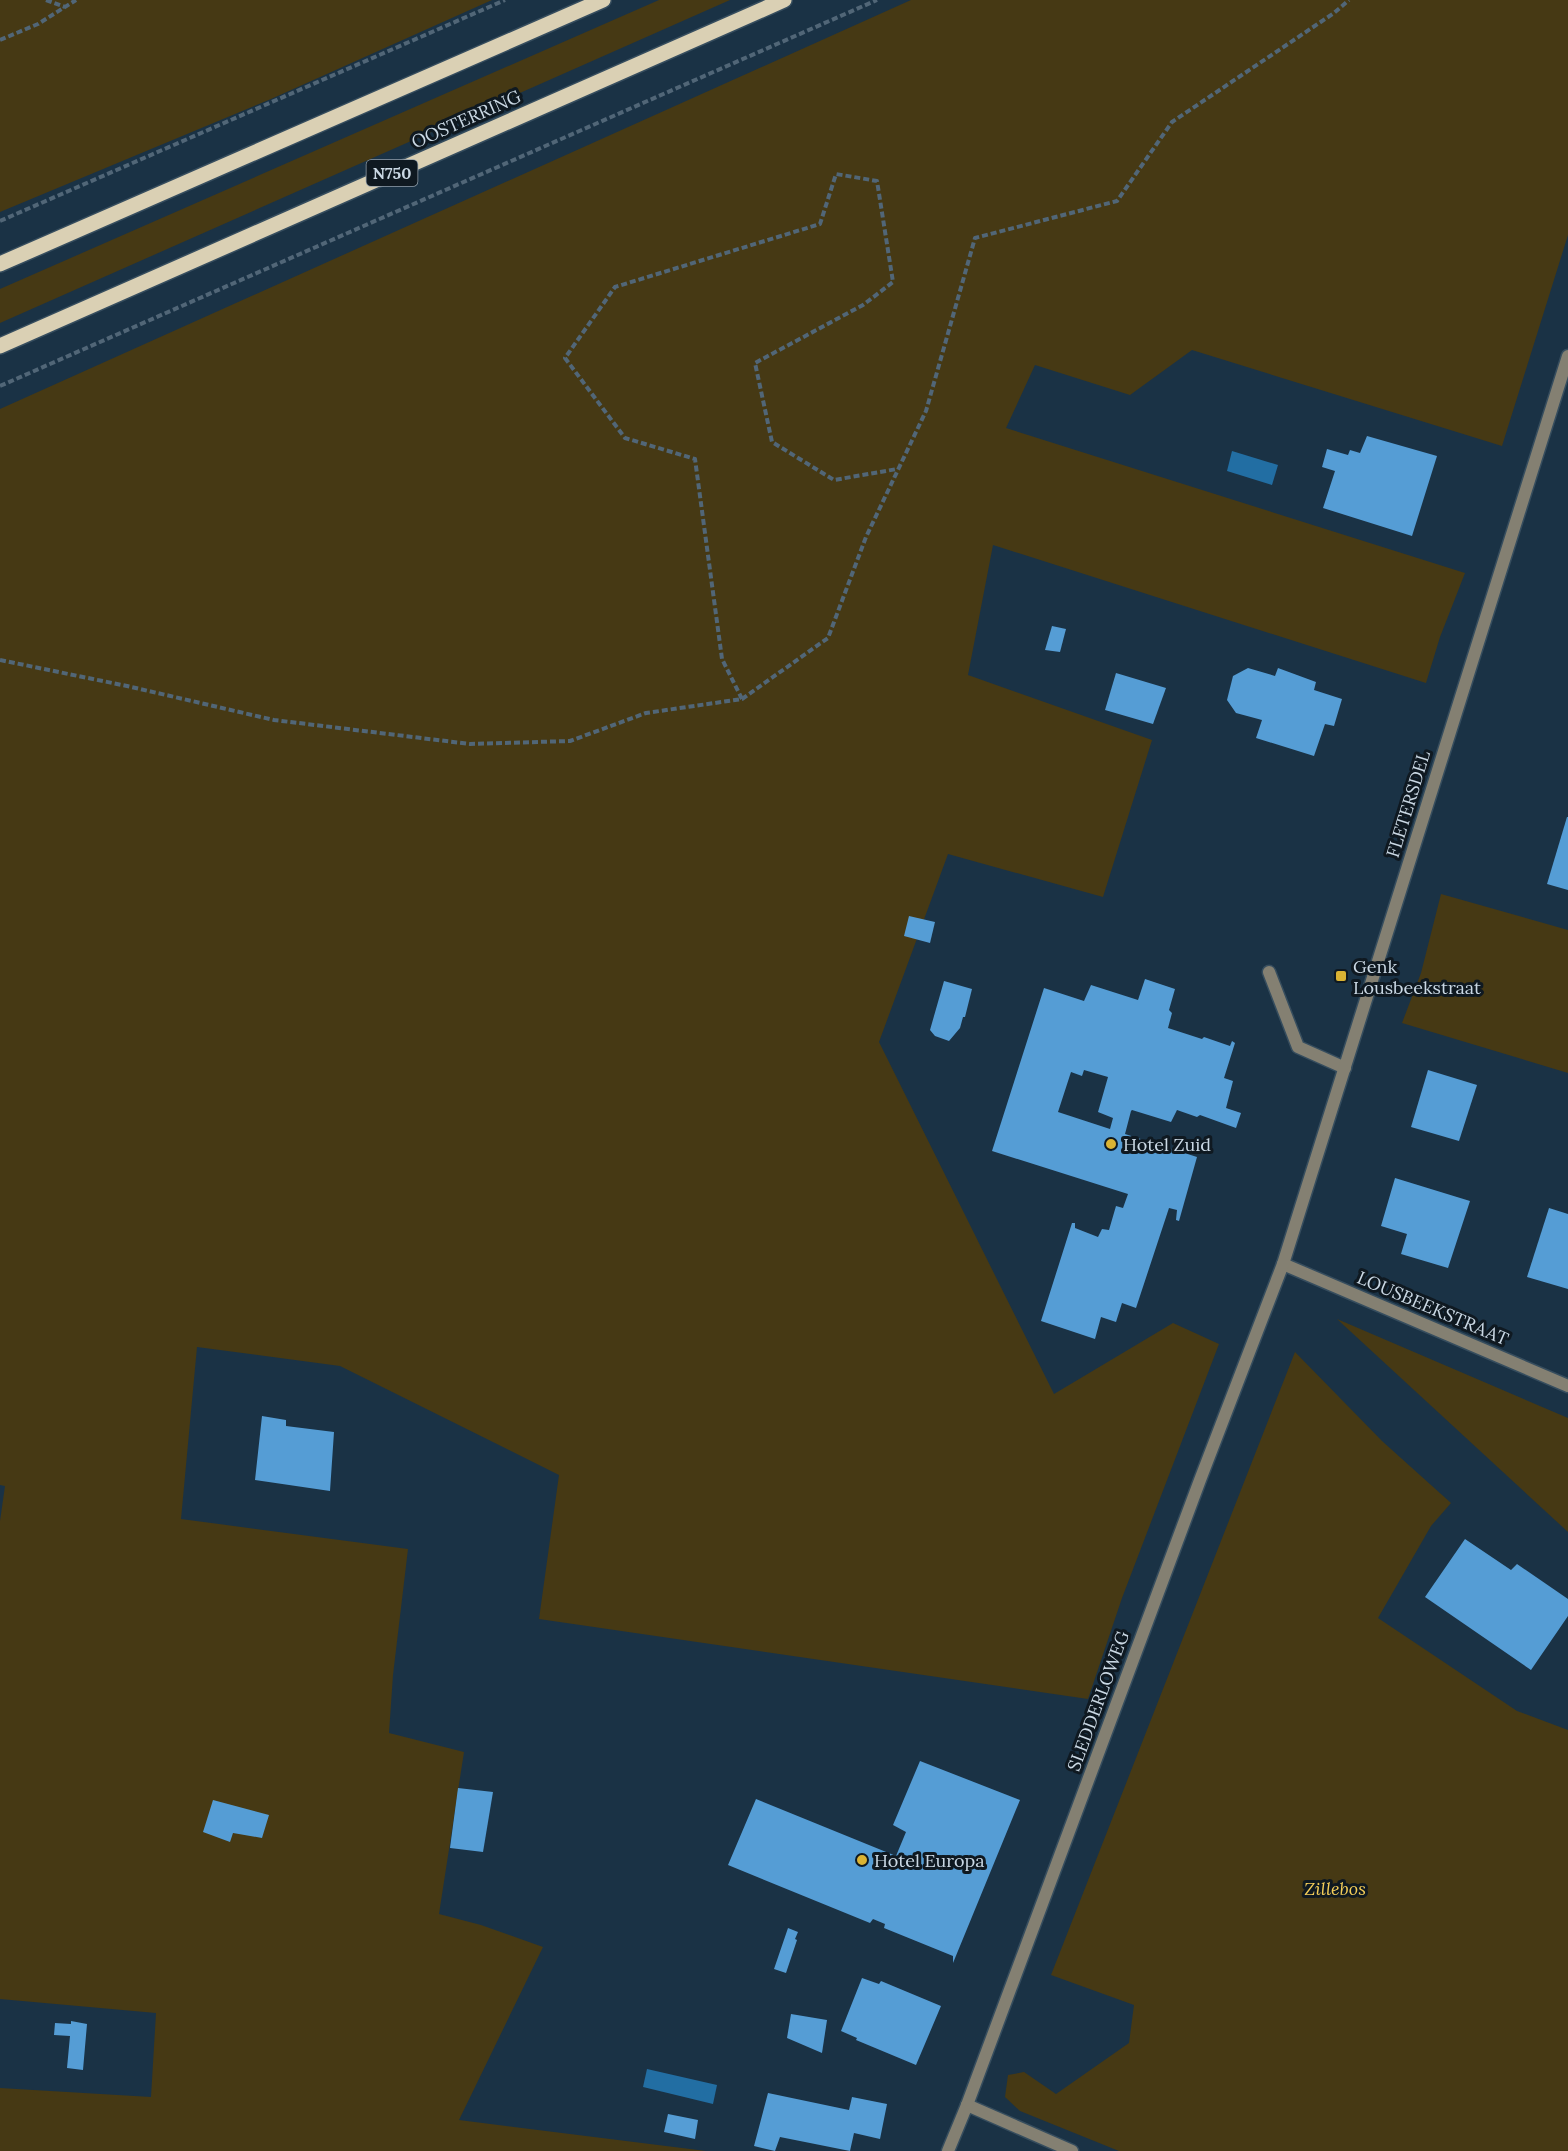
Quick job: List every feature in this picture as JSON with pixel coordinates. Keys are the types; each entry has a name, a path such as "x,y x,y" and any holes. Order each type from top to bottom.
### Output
{"main road":[{"path":"0,264 603,0"},
{"name":"OOSTERRING","path":"0,346 784,0"}],"street":[{"name":"FLETERSDEL","path":"1283,1263 1568,356"},
{"path":"1269,972 1298,1047 1345,1068"},
{"name":"LOUSBEEKSTRAAT","path":"1283,1263 1568,1386"},
{"name":"SLEDDERLOWEG","path":"948,2151 1283,1263"},
{"path":"967,2104 1072,2151"}],"path":[{"path":"46,0 65,7"},
{"path":"0,40 38,24 76,0"},
{"path":"0,221 505,0"},
{"path":"0,386 877,0"},
{"path":"0,660 274,720 470,744 570,741 646,713 742,699 828,638 866,537 926,411 975,238 1117,201 1172,122 1334,13 1349,0"},
{"path":"742,699 722,659 695,459 625,438 565,358 615,287 820,224 836,174 877,181 893,282 863,305 755,363 772,442 834,480 898,469"}],"green space":[{"path":"0,0 492,0 271,99 0,212"},
{"path":"659,0 730,0 0,323 0,289"},
{"path":"911,0 1568,0 1568,235 1502,446 1192,350 1130,395 1035,365 1006,428 1465,573 1440,637 1426,683 993,545 968,675 1152,740 1103,897 948,854 879,1042 1054,1394 1173,1323 1219,1344 1122,1598 1088,1699 539,1619 559,1475 340,1366 197,1347 181,1519 408,1549 393,1675 389,1733 464,1752 439,1914 481,1925 543,1947 459,2120 706,2151 0,2151 0,2088 151,2097 156,2013 0,1999 0,1521 5,1486 0,1485 0,409"},
{"path":"1441,894 1568,930 1568,1073 1402,1023 1421,973"},
{"path":"1337,1319 1568,1418 1568,1532"},
{"name":"Zillebos","path":"1295,1352 1382,1441 1451,1503 1431,1526 1378,1618 1517,1711 1568,1730 1568,2151 1119,2151 1020,2111 1005,2097 1008,2075 1024,2072 1056,2094 1129,2043 1134,2005 1051,1975"}],"water":[{"path":"1232,451 1278,465 1272,485 1227,471"},
{"path":"647,2069 717,2085 713,2104 643,2087"}],"building":[{"path":"1367,436 1437,456 1412,536 1323,508 1335,471 1322,467 1327,449 1348,455 1350,450 1360,453"},
{"path":"1052,626 1066,629 1060,652 1045,650"},
{"path":"1248,668 1275,676 1278,668 1316,682 1314,690 1342,699 1334,726 1325,724 1314,756 1256,738 1262,720 1236,713 1227,700 1233,676"},
{"path":"1116,673 1166,688 1153,724 1105,710"},
{"path":"1568,817 1568,890 1547,884"},
{"path":"909,916 935,922 930,943 904,936"},
{"path":"1145,979 1175,989 1169,1010 1172,1013 1168,1028 1230,1046 1232,1041 1235,1043 1224,1078 1233,1081 1226,1108 1241,1113 1236,1128 1200,1115 1197,1117 1177,1110 1171,1122 1131,1111 1125,1134 1197,1157 1179,1221 1176,1220 1177,1210 1169,1208 1136,1308 1122,1303 1116,1322 1101,1317 1095,1339 1041,1321 1072,1223 1075,1223 1075,1228 1098,1237 1102,1229 1109,1230 1116,1206 1123,1208 1128,1194 992,1151 1044,988 1084,1001 1091,985 1138,1000","holes":["1084,1070 1108,1077 1098,1112 1113,1118 1110,1129 1058,1112 1071,1072 1082,1076"]},
{"path":"944,981 972,989 965,1017 963,1017 960,1028 949,1041 935,1036 930,1030"},
{"path":"1428,1070 1477,1085 1459,1141 1411,1127"},
{"path":"1395,1178 1470,1201 1448,1268 1401,1254 1407,1234 1381,1226"},
{"path":"1549,1208 1568,1214 1568,1289 1527,1277"},
{"path":"262,1416 286,1420 286,1426 334,1432 330,1491 255,1480"},
{"path":"1465,1539 1511,1570 1517,1564 1568,1599 1568,1616 1531,1670 1425,1597"},
{"name":"Hotel Europa","path":"920,1761 1020,1800 953,1963 953,1956 884,1928 885,1924 873,1919 870,1923 728,1865 756,1799 896,1856 906,1832 893,1825"},
{"path":"458,1788 493,1792 483,1852 450,1848"},
{"path":"213,1800 269,1815 262,1838 233,1833 230,1842 203,1832"},
{"path":"788,1928 798,1932 786,1973 774,1969"},
{"path":"862,1978 879,1984 881,1981 941,2006 916,2065 856,2040 857,2038 841,2031"},
{"path":"791,2014 827,2020 822,2053 787,2038"},
{"path":"71,2021 87,2024 83,2070 67,2068 70,2036 54,2035 55,2023 71,2024"},
{"path":"768,2093 849,2110 852,2097 887,2104 880,2139 854,2133 850,2151 780,2137 775,2151 754,2146"},
{"path":"668,2114 698,2120 695,2139 664,2132"}],"place":[{"name":"Genk Lousbeekstraat","path":"1341,976"},
{"name":"Hotel Zuid","path":"1111,1144"},
{"name":"Hotel Europa","path":"862,1860"}]}
